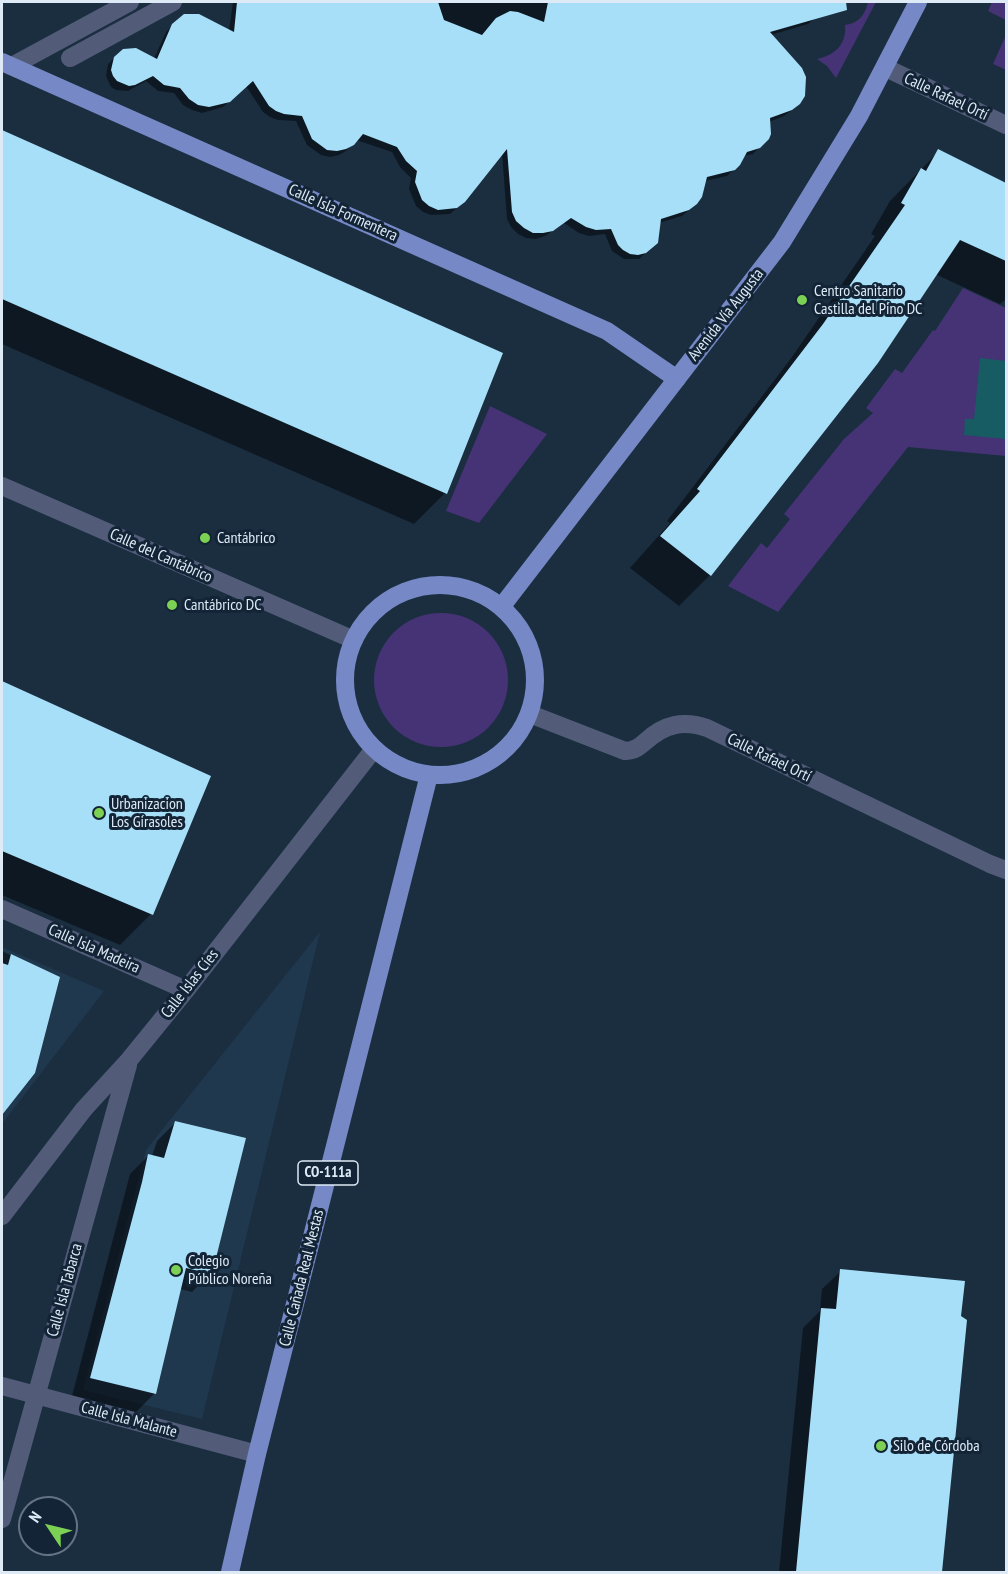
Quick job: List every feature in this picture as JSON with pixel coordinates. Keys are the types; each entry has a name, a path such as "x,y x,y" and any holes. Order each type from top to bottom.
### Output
{"main road":[{"name":"Avenida Vía Augusta","path":"502,606 782,242 859,116 886,68 918,2"},
{"name":"Calle Isla Formentera","path":"7,64 607,330 677,379"},
{"path":"448,585 477,592 502,606 521,628 532,656 536,685 530,714 513,741 490,762 460,773 429,775 400,766 374,749 359,730 350,710 345,686 347,663 354,640 370,616 392,598 420,587 448,585"},
{"name":"Calle Cañada Real Mestas","path":"230,1572 257,1454 429,775"}],"street":[{"path":"7,64 130,2"},
{"path":"70,58 173,2"},
{"name":"Calle Rafael Ortí","path":"886,68 1006,125"},
{"name":"Calle del Cantábrico","path":"2,486 354,640"},
{"name":"Calle Rafael Ortí","path":"530,714 625,751 637,748 668,726 679,723 707,728 1006,870"},
{"name":"Calle Islas Cíes","path":"2,1216 84,1109 129,1060 186,990 374,749"},
{"name":"Calle Isla Madeira","path":"2,909 186,990"},
{"name":"Calle Isla Tabarca","path":"2,1519 129,1060"},
{"name":"Calle Isla Malante","path":"2,1386 257,1454"}],"shaded area":[{"path":"868,2 876,2 836,78 827,66 817,59 829,55 838,48 844,38 845,25 861,18"},
{"path":"992,2 1006,2 1006,20 988,11"},
{"path":"1006,35 1006,70 993,64"},
{"path":"963,288 1006,308 1006,456 908,447 778,612 728,586 761,543 767,548 790,519 784,514 844,439 873,413 866,408 895,369 902,373 933,330 935,331"},
{"path":"980,358 1006,361 1006,439 964,435 965,419 974,419"},
{"path":"490,406 547,434 479,523 446,511"},
{"path":"441,613 466,619 488,633 502,655 508,680 502,705 488,727 466,741 441,747 416,741 394,727 380,705 374,680 380,655 394,633 416,619"},
{"name":"Colegio Público Noreña","path":"320,932 202,1419 83,1390 146,1150"},
{"path":"2,947 104,991 2,1124"}],"building":[{"path":"237,2 438,2 444,20 482,35 496,18 510,11 544,22 548,2 846,2 847,10 770,32 802,68 806,77 805,96 792,110 770,118 769,139 760,148 747,152 735,170 707,177 702,197 697,204 689,210 661,219 658,243 646,253 638,255 623,250 618,245 611,229 596,230 571,218 553,231 533,233 524,228 516,221 512,212 507,149 465,202 457,208 438,210 422,200 415,182 417,171 406,161 397,147 363,134 354,145 346,149 327,150 312,139 302,116 284,114 269,106 253,81 230,102 209,107 198,105 189,99 180,88 164,85 153,76 129,86 117,81 113,76 111,70 114,57 123,49 136,48 157,59 172,24 184,14 199,14 234,32"},
{"path":"2,130 503,353 447,494 2,299"},
{"path":"938,149 1006,183 1006,261 960,240 878,363 711,576 660,536 700,491 697,489 823,324 905,205 901,203 921,168 926,171"},
{"name":"Urbanizacion Los Girasoles","path":"2,681 211,776 153,915 2,851"},
{"path":"11,954 60,977 35,1073 2,1115 2,963 8,965"},
{"path":"175,1121 246,1138 212,1274 186,1268 156,1394 90,1378 148,1154 164,1158"},
{"name":"Silo de Córdoba","path":"840,1269 965,1281 961,1316 967,1320 942,1572 796,1572 821,1308 836,1309"}],"place":[{"name":"Centro Sanitario Castilla del Pino DC","path":"802,300"},
{"name":"Cantábrico","path":"205,538"},
{"name":"Cantábrico DC","path":"172,605"},
{"name":"Urbanizacion Los Girasoles","path":"99,813"},
{"name":"Colegio Público Noreña","path":"176,1270"},
{"name":"Silo de Córdoba","path":"881,1446"}]}
